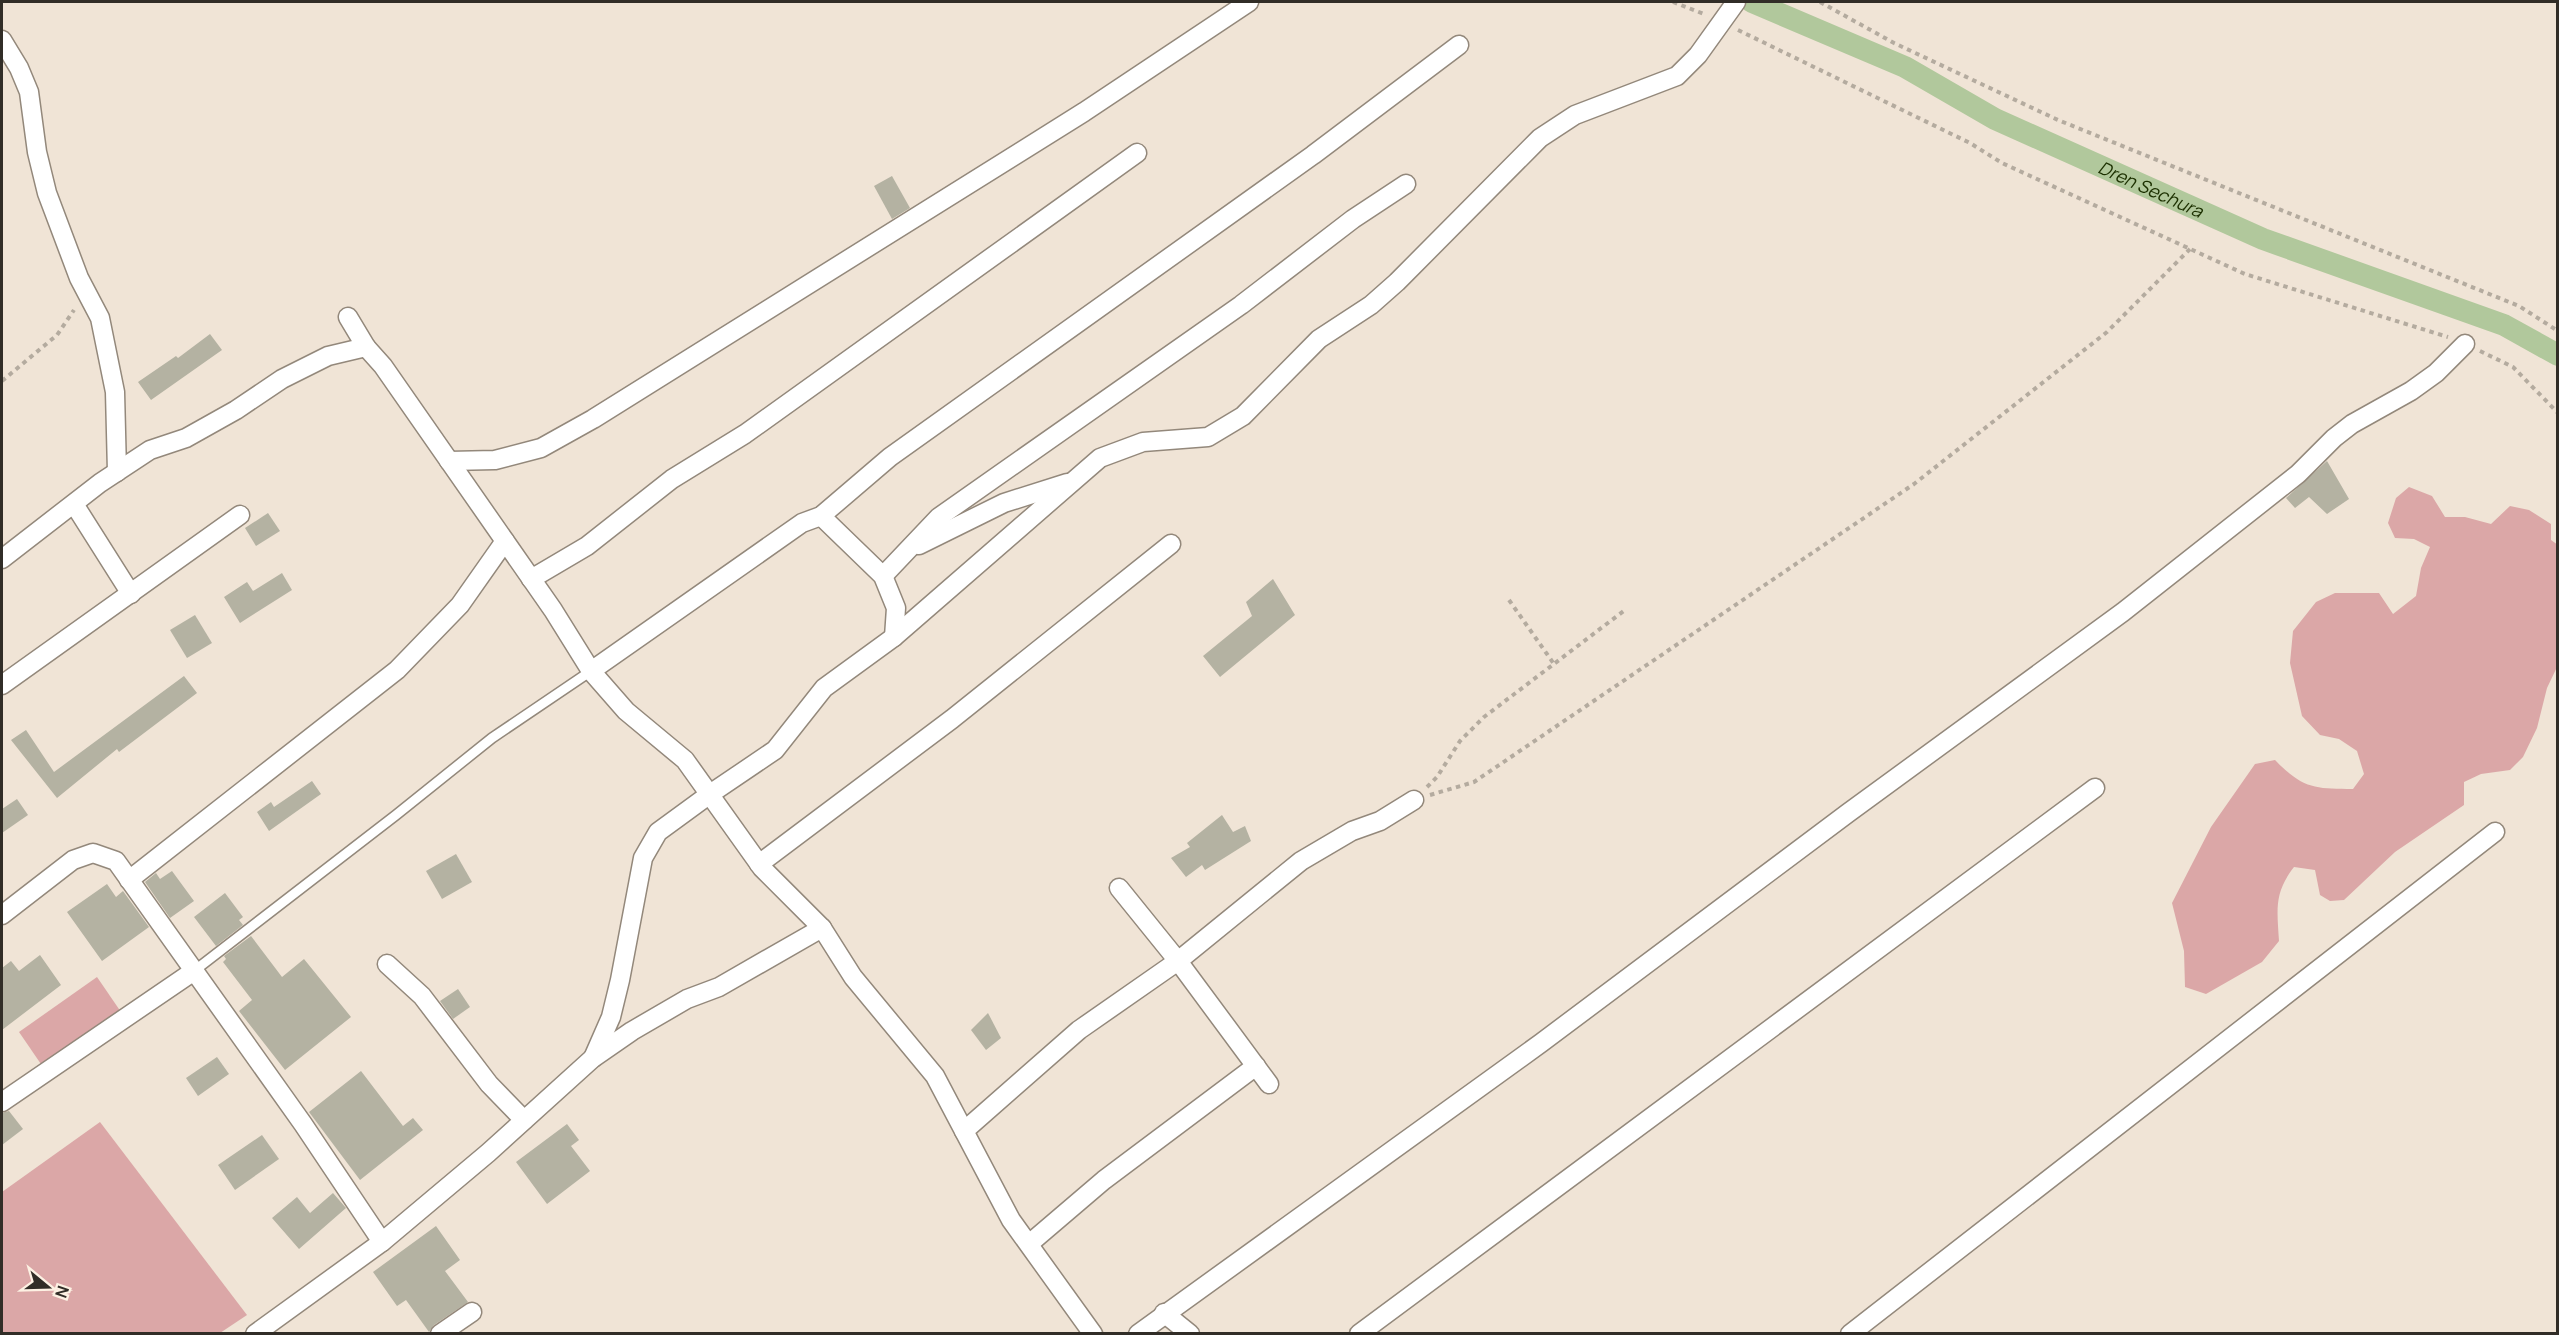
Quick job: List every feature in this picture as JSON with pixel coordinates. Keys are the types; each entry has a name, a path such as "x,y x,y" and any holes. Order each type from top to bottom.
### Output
{"street":[{"path":"449,461 495,460 541,448 593,419 1084,112 1250,2"},
{"path":"593,1058 610,1017 620,980 643,858 658,832 775,750 824,688 894,637 1100,458 1143,442 1208,436 1243,416 1319,339 1371,305 1397,282 1540,138 1575,115 1677,76 1698,55 1736,2"},
{"path":"2,40 19,68 29,92 37,152 47,193 87,292 100,318 115,392 117,472"},
{"path":"591,671 802,523 821,516 890,458 1313,154 1459,45"},
{"path":"531,579 587,546 672,478 745,434 1137,153"},
{"path":"883,576 939,517 1241,305 1353,219 1406,184"},
{"path":"348,317 366,348 383,366 505,541 591,671 626,711 685,760 759,864 822,928 853,977 934,1076 1011,1220 1094,1334"},
{"path":"1138,1334 1531,1050 1848,813 2123,612 2298,474 2334,438 2352,424 2411,391 2436,373 2465,344"},
{"path":"2,559 117,472 150,450 186,438 236,410 282,379 328,356 366,348"},
{"path":"906,551 1004,503 1073,481"},
{"path":"74,504 131,594"},
{"path":"2,685 240,515"},
{"path":"821,516 883,576 896,608 894,637"},
{"path":"129,880 397,670 460,605 505,541"},
{"path":"759,864 952,719 1171,544"},
{"path":"1359,1334 2095,788"},
{"path":"964,1131 1079,1030 1178,962 1301,861 1352,831 1380,821 1414,800"},
{"path":"1850,1334 2495,832"},
{"path":"2,915 72,860 93,853 116,861 303,1124 382,1242"},
{"path":"1119,888 1269,1083"},
{"path":"255,1334 382,1242 593,1058 632,1031 687,999 719,987 822,928"},
{"path":"387,964 422,996 489,1084 524,1120"},
{"path":"2,1102 194,971"},
{"path":"1029,1244 1104,1180 1256,1066"},
{"path":"440,1334 472,1312"},
{"path":"1164,1313 1190,1334"}],"lane":[{"path":"194,971 492,738 591,671"}],"path":[{"path":"1673,2 1722,21 1970,143 2002,164 2246,274 2445,335 2513,366 2558,413"},
{"path":"1820,2 1894,43 2058,120 2519,306 2558,331"},
{"path":"1414,800 1474,782 1914,484 2107,332 2190,249"},
{"path":"2,381 57,335 87,292"},
{"path":"1509,600 1554,664"},
{"path":"1414,800 1437,777 1460,741 1484,717 1625,610"}],"shaded area":[{"path":"2409,487 2432,496 2445,517 2465,517 2491,524 2510,506 2529,510 2551,524 2551,540 2558,545 2557,667 2547,688 2537,728 2523,757 2510,770 2481,774 2464,782 2464,805 2395,852 2344,900 2330,901 2320,895 2315,870 2294,867 2283,885 2278,902 2279,941 2262,962 2206,994 2185,987 2184,951 2172,903 2211,827 2255,764 2275,760 2302,782 2329,789 2353,789 2364,774 2357,751 2339,739 2320,735 2302,716 2290,663 2293,631 2316,602 2335,593 2379,593 2393,614 2416,596 2421,568 2430,547 2414,539 2395,538 2388,523 2396,498"},
{"path":"97,977 121,1012 43,1067 19,1032"},
{"path":"100,1122 247,1315 220,1333 2,1333 2,1192"}],"building":[{"path":"892,176 910,208 892,219 874,186"},
{"path":"210,334 222,350 151,400 138,382 176,356 178,358"},
{"path":"2327,461 2349,499 2327,514 2309,497 2295,508 2286,498"},
{"path":"268,513 280,531 256,546 245,528"},
{"path":"282,573 292,590 240,623 224,597 247,582 253,591"},
{"path":"1273,579 1295,615 1220,677 1203,656 1252,616 1246,602"},
{"path":"195,615 212,643 187,658 170,630"},
{"path":"184,676 197,693 119,752 117,749 57,798 11,740 26,730 54,772"},
{"path":"312,781 321,794 269,831 257,812 271,802 274,807"},
{"path":"17,799 28,815 2,833 2,809"},
{"path":"1222,815 1233,832 1245,826 1251,841 1205,870 1202,865 1186,877 1171,858 1190,847 1187,843"},
{"path":"456,854 472,882 442,899 426,871"},
{"path":"172,871 194,901 170,918 145,882 156,873 160,879"},
{"path":"107,884 116,897 123,891 149,927 102,961 67,912"},
{"path":"225,893 243,917 239,920 243,925 216,946 194,917"},
{"path":"251,936 282,977 304,959 351,1017 285,1070 239,1011 252,1000 223,962 226,959 224,956"},
{"path":"40,955 61,985 2,1030 2,968 11,961 19,971"},
{"path":"458,989 470,1007 453,1019 440,1001"},
{"path":"988,1013 1001,1038 986,1050 971,1030"},
{"path":"217,1057 229,1074 198,1096 186,1078"},
{"path":"361,1071 403,1126 413,1118 423,1130 360,1180 309,1112"},
{"path":"9,1111 23,1129 2,1145 2,1113"},
{"path":"567,1124 579,1140 571,1146 590,1171 547,1204 516,1162"},
{"path":"262,1135 279,1159 235,1190 218,1165"},
{"path":"333,1193 346,1208 299,1249 272,1218 297,1197 310,1213"},
{"path":"436,1226 460,1260 445,1271 468,1302 434,1325 429,1332 406,1300 397,1306 373,1272"}],"waterway":[{"name":"Dren Sechura","path":"1752,2 1905,67 1995,119 2263,239 2504,325 2558,355"}]}
